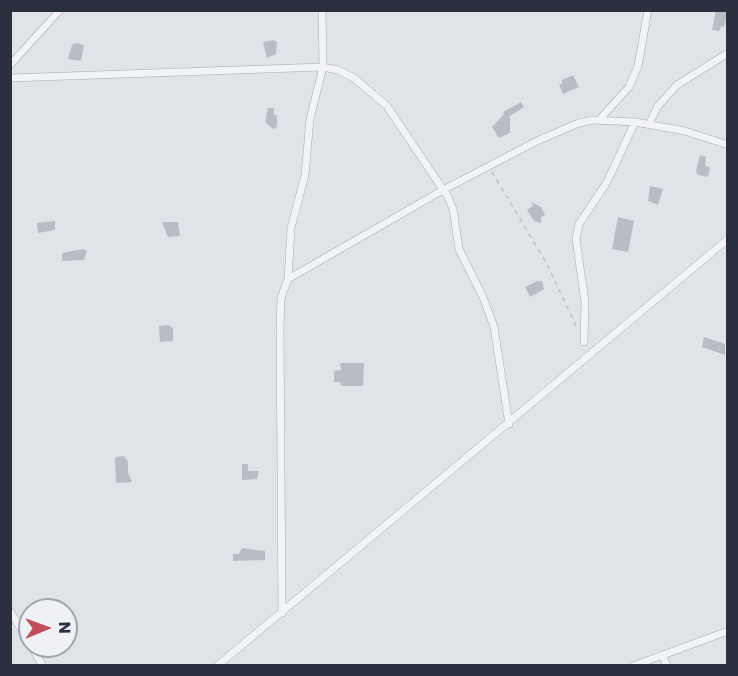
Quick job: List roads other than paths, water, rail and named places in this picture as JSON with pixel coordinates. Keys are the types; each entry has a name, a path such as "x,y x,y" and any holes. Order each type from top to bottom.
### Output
{"street":[{"path":"10,64 60,10"},
{"path":"282,613 281,298 288,279 291,228 307,165 310,119 323,67 322,10"},
{"path":"599,120 629,87 640,57 648,10"},
{"path":"649,124 658,106 677,85 728,54"},
{"path":"10,78 323,67 338,70 354,78 387,106 443,190 453,209 459,249 483,297 494,327 509,424"},
{"path":"288,279 443,190 562,129 599,120 635,122 685,131 728,145"},
{"path":"584,342 585,302 576,239 579,224 607,182 635,122"},
{"path":"217,666 728,239"},
{"path":"10,611 18,624"},
{"path":"633,666 728,631"},
{"path":"662,655 667,666"}]}
